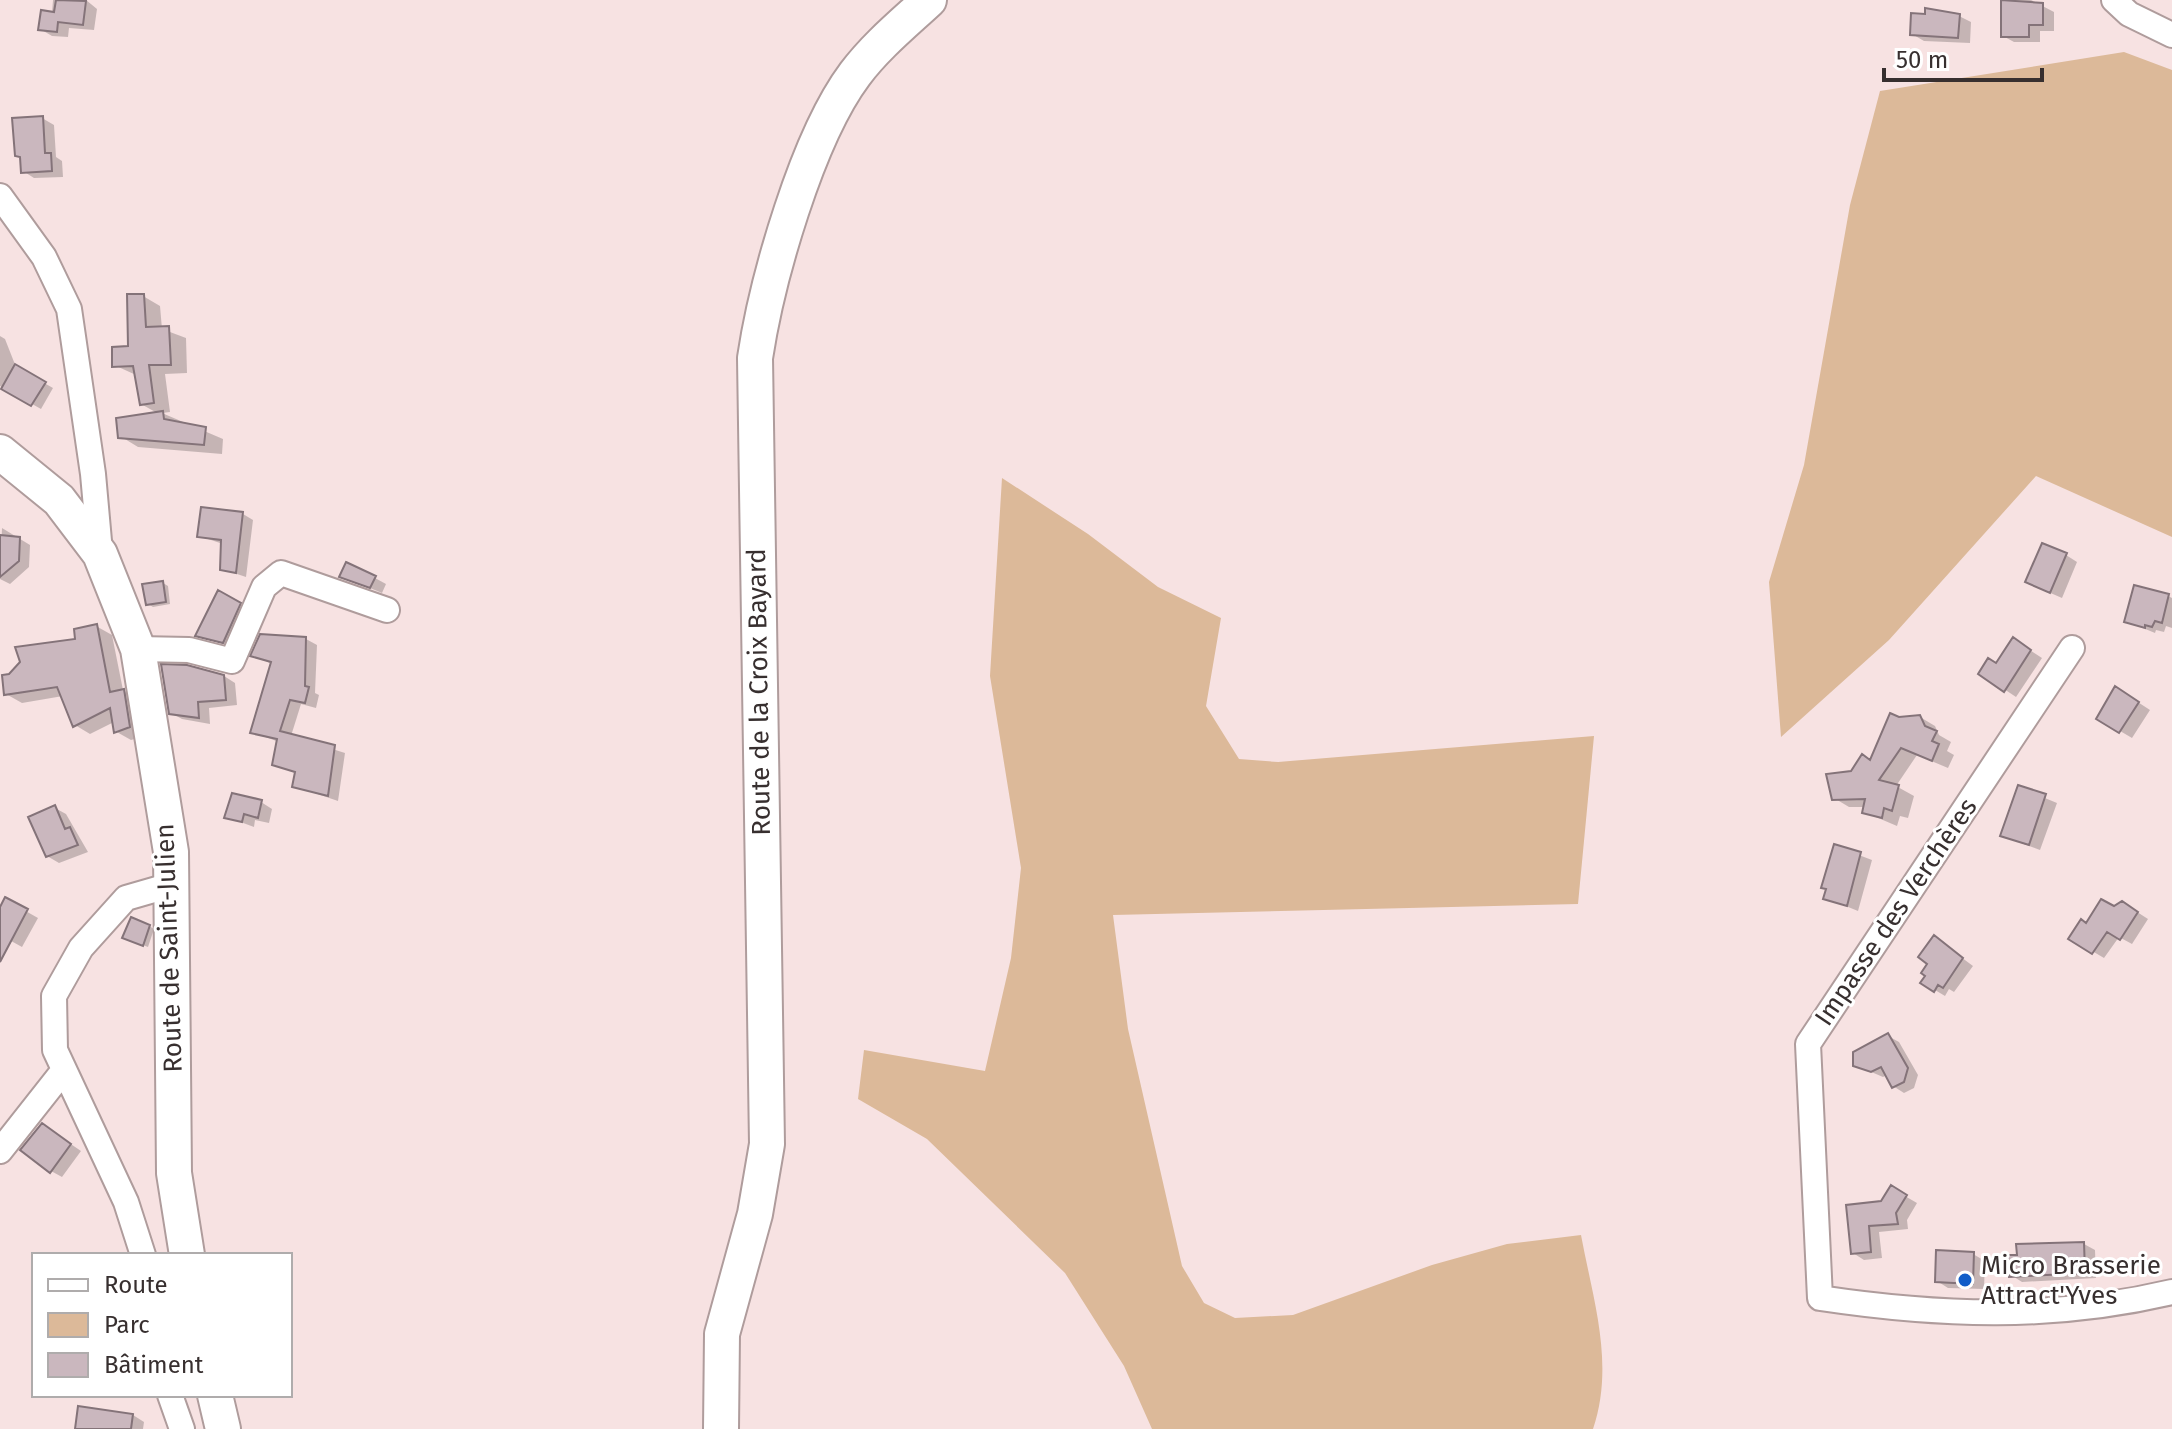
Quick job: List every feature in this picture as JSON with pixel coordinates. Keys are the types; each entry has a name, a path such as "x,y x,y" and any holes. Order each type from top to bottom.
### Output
{"main road":[{"name":"Route de la Croix Bayard","path":"721,1429 722,1334 755,1214 767,1144 755,358 771,280 823,129 854,75 877,47 929,0"},
{"name":"Route de Saint-Julien","path":"0,452 59,500 100,554 138,649 171,852 174,1173 187,1253"},
{"path":"215,1397 223,1429"}],"street":[{"path":"2114,0 2129,14 2172,35"},
{"path":"0,196 44,257 69,309 93,474 100,554"},
{"path":"138,649 189,650 232,661 264,587 281,573 387,610"},
{"name":"Impasse des Verchères","path":"2072,648 1808,1044 1820,1298 1912,1311 2023,1314 2076,1310 2172,1292"},
{"path":"142,1253 126,1202 55,1050 54,996 81,948 126,898 171,885"},
{"path":"0,1151 64,1070"},
{"path":"171,1397 182,1429"}],"green space":[{"path":"2124,52 2172,70 2172,537 2036,476 1889,640 1781,737 1769,582 1804,465 1850,205 1880,91"},
{"path":"1002,478 1088,534 1158,587 1221,618 1206,706 1239,759 1278,762 1594,736 1578,904 1113,915 1128,1029 1182,1266 1204,1303 1235,1318 1293,1315 1432,1265 1507,1244 1581,1235 1602,1356 1599,1405 1593,1429 1152,1429 1124,1366 1065,1273 927,1139 858,1099 864,1050 985,1071 1011,958 1021,868 990,676"}],"building":[{"path":"56,0 86,1 83,25 58,22 57,32 38,30 41,10 54,12"},
{"path":"2001,0 2043,3 2043,25 2029,25 2029,37 2001,37"},
{"path":"1925,8 1960,14 1958,38 1910,35 1911,13 1925,14"},
{"path":"43,116 45,153 51,153 52,171 21,173 20,157 15,156 12,118"},
{"path":"127,294 144,294 146,327 169,326 171,365 149,365 154,403 140,405 133,366 112,367 112,347 128,346"},
{"path":"15,364 46,382 31,406 1,389"},
{"path":"163,411 164,419 206,427 204,445 118,438 116,418"},
{"path":"201,507 243,512 236,573 220,570 221,540 197,537"},
{"path":"0,535 20,537 19,561 0,577"},
{"path":"2042,543 2067,553 2050,593 2025,582"},
{"path":"346,562 376,576 370,588 339,577"},
{"path":"163,581 166,602 146,605 142,584"},
{"path":"2134,585 2169,594 2162,623 2155,621 2152,627 2145,625 2145,628 2124,622"},
{"path":"218,590 241,603 223,643 195,636"},
{"path":"97,624 110,692 124,689 130,727 114,733 110,708 73,727 57,687 4,695 2,675 9,674 20,662 15,647 75,639 74,629"},
{"path":"260,634 306,637 305,686 309,687 305,703 290,700 280,731 335,745 328,796 292,787 295,772 272,765 277,739 250,733 271,662 250,656"},
{"path":"2013,637 2031,650 2004,692 1978,674 1988,658 1996,663"},
{"path":"161,664 187,665 224,675 226,700 198,702 199,718 169,714"},
{"path":"2115,686 2139,702 2119,733 2096,719"},
{"path":"1890,713 1899,717 1920,715 1925,726 1937,731 1932,741 1939,744 1932,761 1901,748 1879,780 1899,785 1892,811 1884,808 1882,818 1862,813 1865,799 1832,800 1826,774 1851,771 1862,754 1870,760"},
{"path":"2018,785 2046,794 2029,845 2000,836"},
{"path":"232,793 262,800 258,818 244,814 242,822 224,818"},
{"path":"55,805 65,829 70,827 78,845 46,857 28,817"},
{"path":"1834,844 1861,852 1847,906 1823,899 1826,889 1821,888"},
{"path":"5,897 28,909 0,962 0,907"},
{"path":"2101,899 2114,906 2122,901 2138,912 2120,940 2107,932 2092,954 2068,939 2081,919 2086,923"},
{"path":"131,917 150,925 143,946 122,938"},
{"path":"1934,935 1963,958 1943,988 1938,985 1934,992 1920,983 1925,976 1921,973 1927,964 1918,957"},
{"path":"1888,1033 1908,1068 1904,1082 1892,1088 1881,1067 1871,1072 1853,1066 1853,1052"},
{"path":"42,1123 71,1144 50,1173 20,1150"},
{"path":"1891,1185 1907,1195 1896,1213 1898,1224 1869,1226 1871,1252 1851,1254 1846,1205 1881,1201"},
{"path":"2084,1242 2085,1273 2009,1277 2008,1255 2017,1255 2016,1244"},
{"path":"1936,1250 1974,1252 1973,1284 1935,1282"},
{"path":"78,1406 133,1414 131,1429 75,1429"}],"place":[{"name":"Micro Brasserie Attract'Yves","path":"1965,1280"}]}
